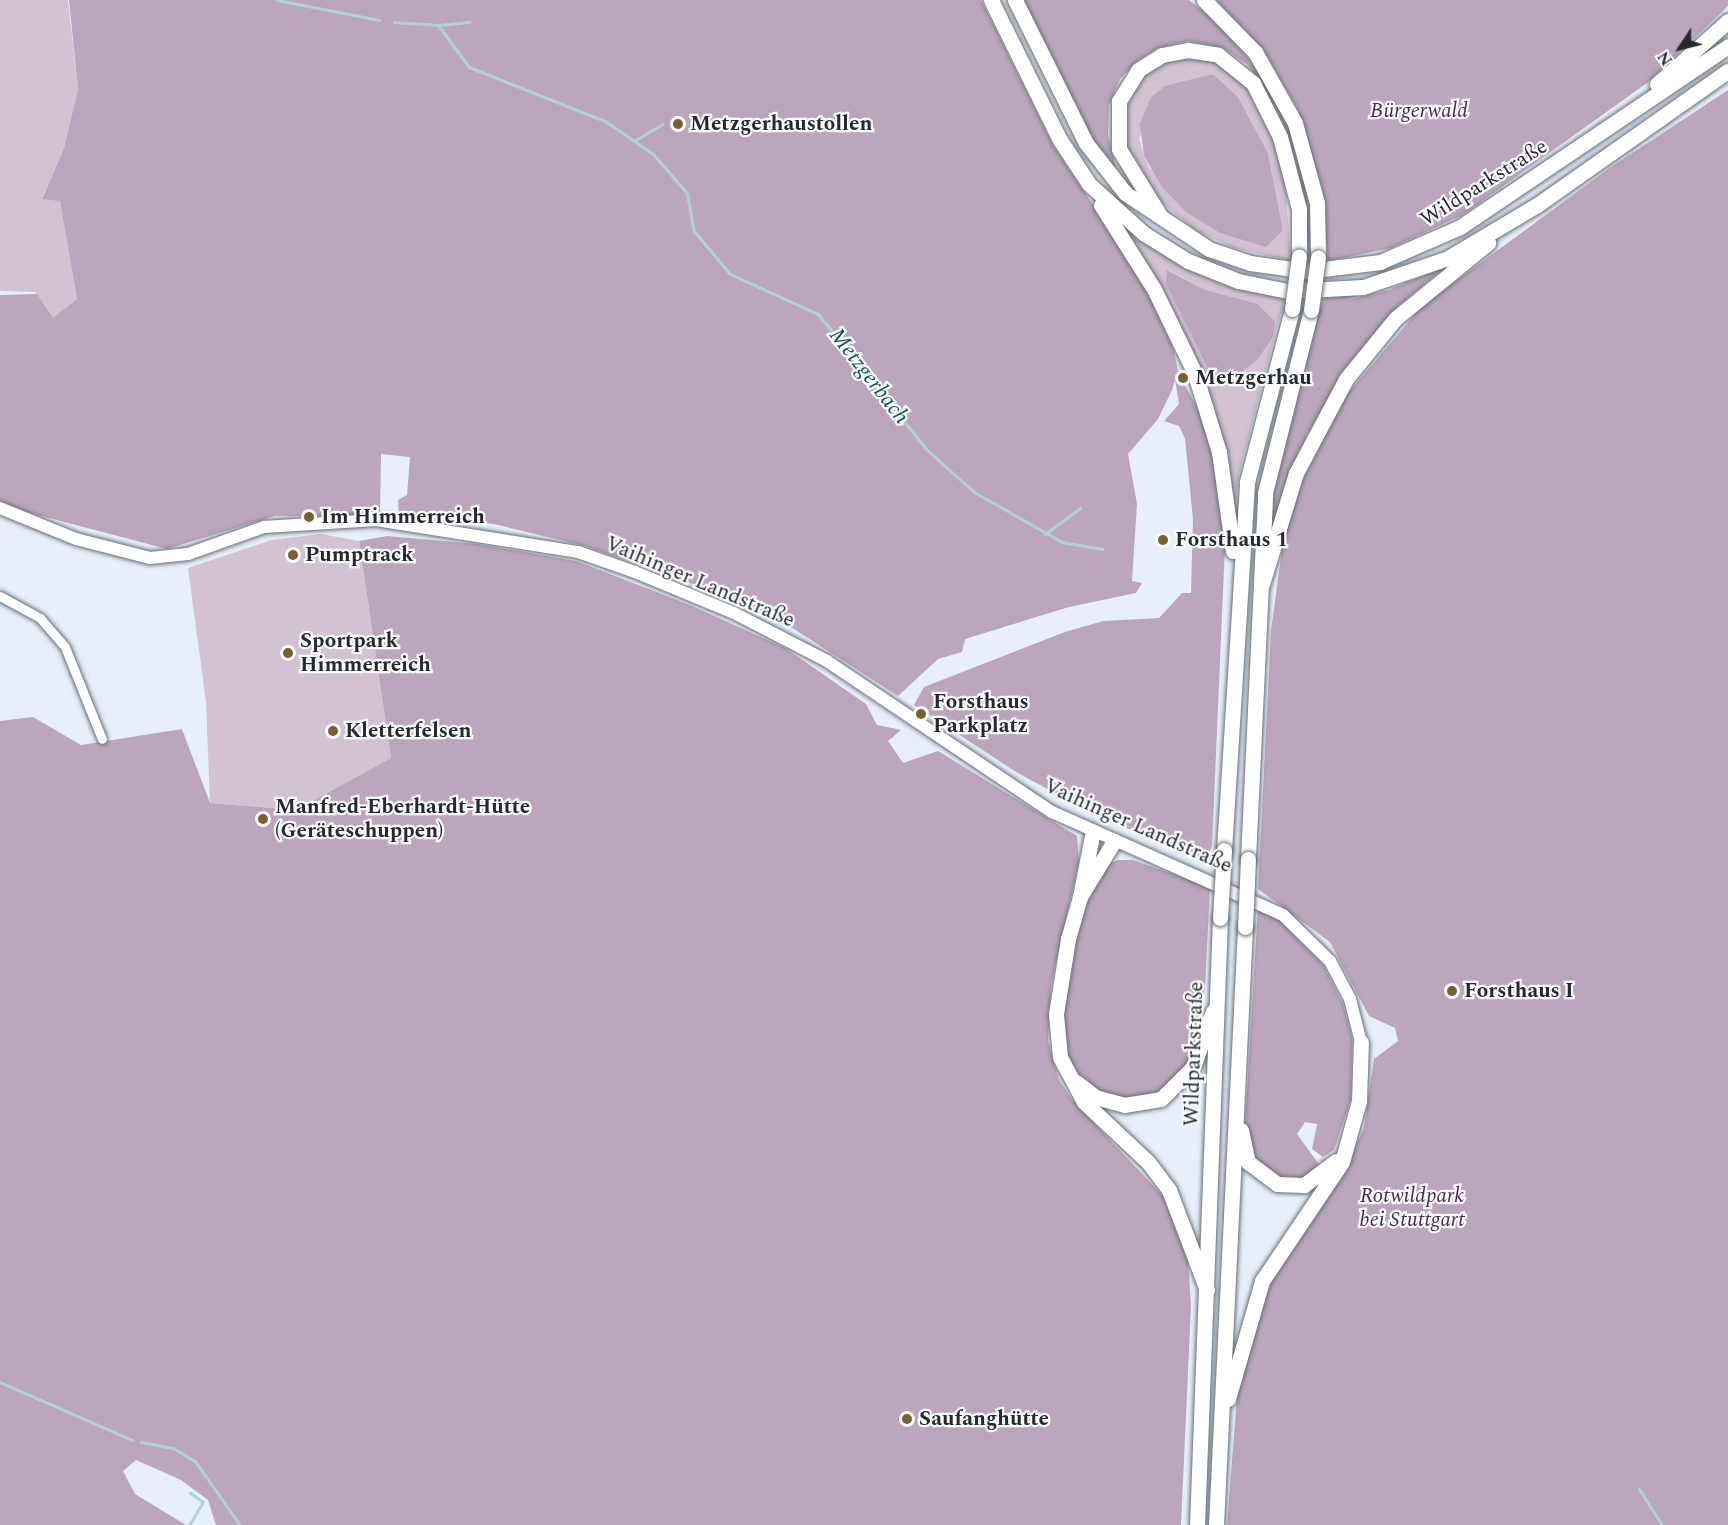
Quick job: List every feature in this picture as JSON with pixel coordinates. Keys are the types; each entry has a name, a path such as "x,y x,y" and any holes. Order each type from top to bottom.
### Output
{"highway":[{"path":"991,0 1060,140 1154,290 1201,391 1226,487 1237,584"},
{"name":"Wildparkstraße","path":"1015,0 1099,161 1125,193 1168,226 1250,263 1307,270 1360,266 1409,252 1460,227 1728,46"},
{"path":"1204,0 1255,52 1295,123 1317,203 1318,257 1311,310 1272,453 1261,586"},
{"path":"1600,133 1728,21"},
{"path":"1168,226 1123,159 1115,133 1117,107 1128,82 1150,61 1170,52 1204,51 1226,58 1247,76 1274,122 1294,178 1299,256 1292,309 1251,459 1237,584"},
{"path":"1089,184 1143,234 1188,261 1238,281 1293,291 1346,290 1398,279 1448,258 1513,220 1728,70"},
{"path":"1705,87 1728,78"},
{"path":"1261,586 1296,473 1346,379 1410,305 1513,220"},
{"name":"Wildparkstraße","path":"1197,1525 1208,1293 1220,918 1237,584"},
{"name":"Wildparkstraße","path":"1216,1525 1236,1066 1261,586"},
{"path":"1093,831 1056,1014 1065,1072 1084,1102 1148,1162 1169,1190 1208,1293"},
{"path":"1080,897 1114,841"},
{"path":"1065,1072 1106,1102 1135,1105 1161,1099 1193,1067 1217,995"},
{"path":"1220,1427 1244,1327 1262,1281 1324,1192 1345,1149 1362,1081 1361,1042"},
{"path":"1236,1066 1241,1106 1242,1148 1269,1180 1304,1185 1345,1149"}],"street":[{"name":"Vaihinger Landstraße","path":"0,508 76,539 150,558 188,554 264,527 376,520 578,552 780,635 874,691 1025,797 1114,841 1234,889 1296,923 1344,984 1361,1042"},
{"path":"0,596 40,618 65,647 102,740"}],"shaded area":[{"path":"0,0 68,0 78,89 64,148 42,198 60,200 77,299 53,319 35,292 0,291"},
{"path":"1182,56 1210,59 1232,70 1250,91 1273,138 1285,180 1291,261 1234,248 1197,231 1157,199 1127,152 1124,103 1146,72","holes":["1213,74 1238,97 1268,153 1283,230 1150,169 1144,155 1139,138 1181,83"]},
{"path":"1120,224 1194,271 1285,297 1239,474 1235,507 1225,456","holes":["1168,270 1203,289 1258,304 1275,321 1213,379"]},
{"name":"Sportpark Himmerreich","path":"321,534 359,541 391,758 296,810 210,803 206,702 188,568 272,540"}],"green space":[{"path":"69,0 981,0 1053,145 1140,275 1173,347 1178,371 1172,390 1158,419 1128,454 1137,504 1132,581 1142,583 1136,593 1069,607 965,639 962,652 938,659 898,696 794,629 718,593 585,546 494,524 399,515 398,500 407,495 410,457 381,454 380,516 275,516 167,549 0,505 0,295 37,294 53,318 77,299 60,201 42,199 64,148 78,89"},
{"path":"1022,0 1189,0 1216,22 1254,65 1284,118 1292,137 1305,184 1310,253 1296,156 1277,108 1248,65 1223,48 1188,41 1158,48 1138,60 1120,79 1109,105 1108,135 1117,172 1090,137"},
{"name":"Bürgerwald","path":"1216,0 1728,0 1728,6 1647,83 1464,214 1391,248 1328,261 1322,188 1299,111 1262,48"},
{"path":"1213,74 1238,97 1268,153 1283,230 1266,247 1220,233 1186,212 1162,187 1144,156 1140,124 1151,97 1165,86"},
{"name":"Rotwildpark bei Stuttgart","path":"1728,90 1728,1525 1227,1525 1237,1397 1262,1297 1282,1258 1343,1174 1364,1128 1374,1059 1398,1041 1395,1028 1369,1016 1330,942 1258,889 1271,631 1283,542 1302,482 1343,399 1422,306 1611,167"},
{"path":"1446,266 1396,308 1344,370 1307,435 1267,539 1275,477 1323,298 1363,294 1346,300 1389,290"},
{"path":"1167,270 1203,289 1258,304 1275,321 1273,337 1257,360 1237,375 1213,379 1166,284"},
{"path":"1180,376 1199,411 1213,460 1225,546 1212,846 1206,860 1099,817 1016,772 914,705 924,687 1065,632 1103,621 1159,618 1182,593 1191,593 1193,519 1185,439 1179,426 1164,421 1179,404 1175,379"},
{"path":"387,536 477,544 576,561 690,605 785,648 866,704 877,725 901,730 888,741 903,763 938,751 1077,836 1079,862 1051,984 1048,1041 1059,1080 1073,1101 1165,1198 1188,1258 1191,1306 1181,1525 216,1525 208,1500 181,1480 136,1460 123,1471 135,1494 186,1525 0,1525 0,721 33,717 81,745 182,729 210,803 296,810 391,758 359,541"},
{"path":"1118,860 1133,860 1210,887 1205,987 1193,1056 1170,1086 1141,1100 1107,1097 1078,1078 1067,1060 1062,1023 1069,962 1089,894 1108,864"},
{"path":"1258,907 1281,922 1323,965 1343,1004 1352,1038 1351,1099 1334,1150 1323,1157 1312,1149 1317,1124 1305,1122 1297,1134 1321,1167 1305,1178 1285,1180 1252,1159 1245,1126"}],"waterway":[{"name":"Metzgerbach","path":"277,0 379,20"},
{"name":"Metzgerbach","path":"394,22 438,25 469,67 605,121 653,154 687,193 694,231 730,274 818,314 926,449 974,492 1062,542 1102,549"},
{"path":"439,25 470,22"},
{"path":"634,141 662,124"},
{"path":"1045,534 1080,508"},
{"path":"0,1382 132,1440"},
{"path":"141,1442 173,1448 195,1461 240,1525"},
{"path":"1639,1489 1662,1525"},
{"path":"189,1525 203,1502 190,1493"}],"place":[{"name":"Metzgerhaustollen","path":"678,124"},
{"name":"Metzgerhau","path":"1183,378"},
{"name":"Im Himmerreich","path":"309,517"},
{"name":"Forsthaus 1","path":"1163,540"},
{"name":"Pumptrack","path":"293,555"},
{"name":"Sportpark Himmerreich","path":"288,653"},
{"name":"Forsthaus Parkplatz","path":"921,714"},
{"name":"Kletterfelsen","path":"333,731"},
{"name":"Manfred-Eberhardt-Hütte (Geräteschuppen)","path":"263,819"},
{"name":"Forsthaus I","path":"1452,991"},
{"name":"Saufanghütte","path":"907,1419"}]}
